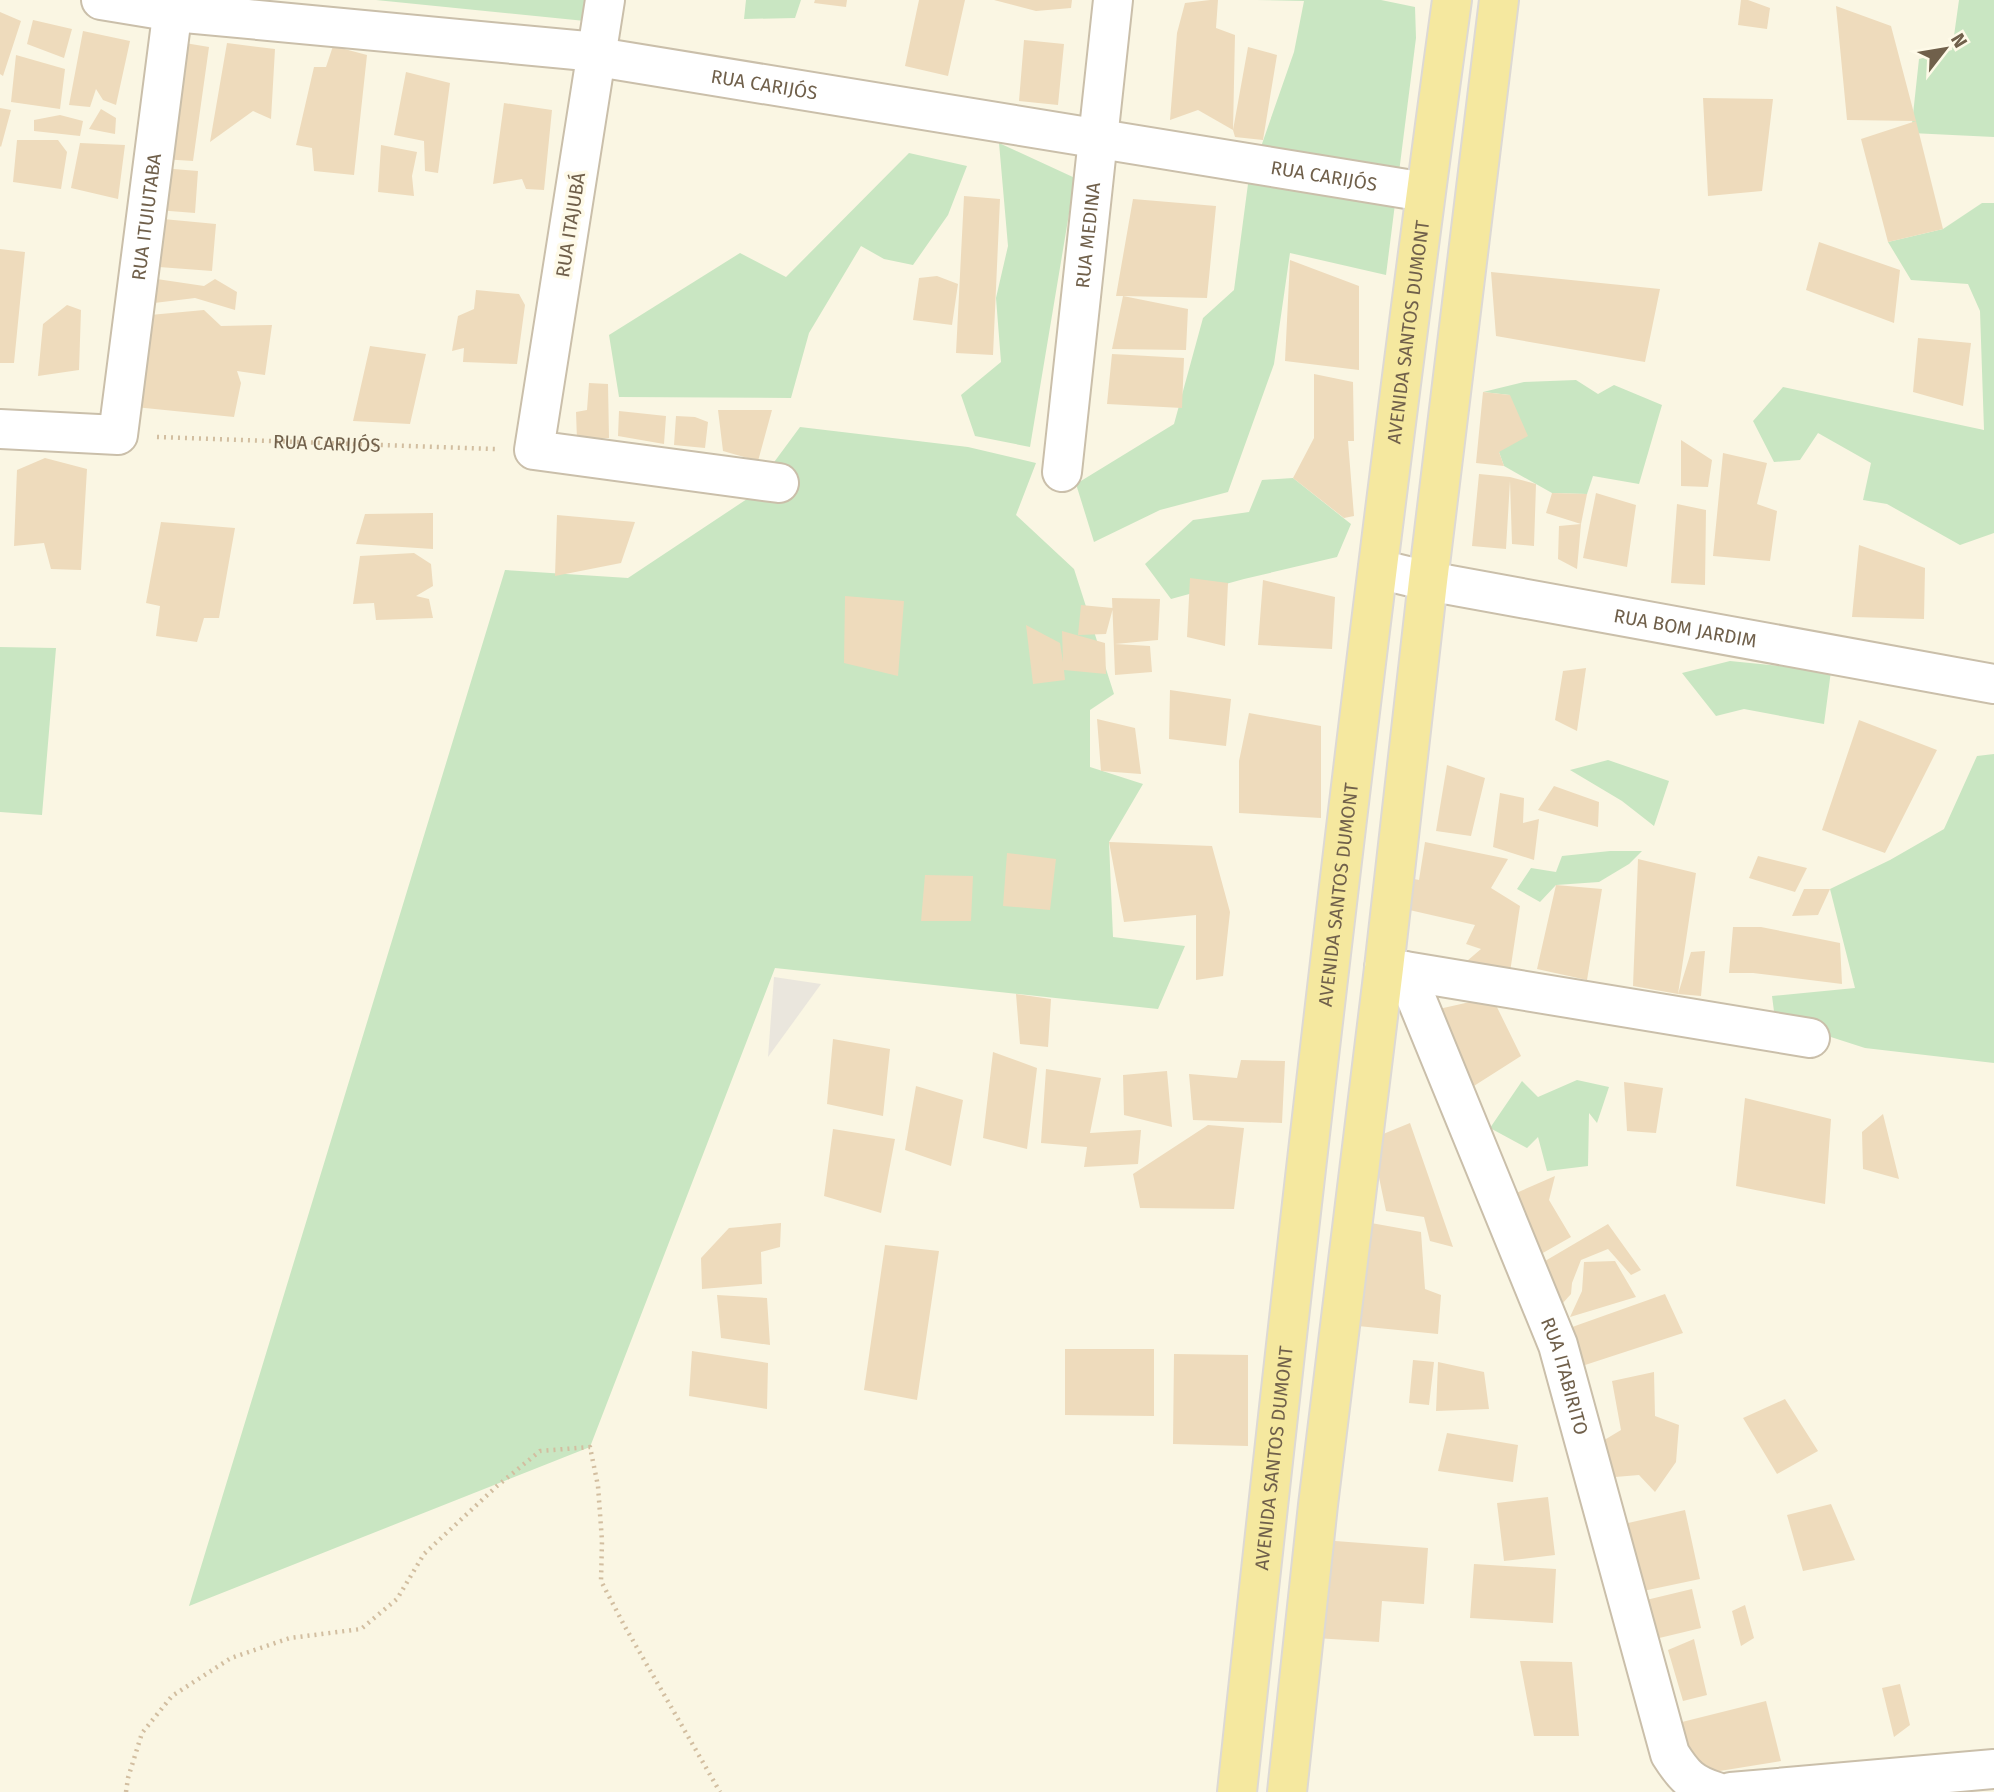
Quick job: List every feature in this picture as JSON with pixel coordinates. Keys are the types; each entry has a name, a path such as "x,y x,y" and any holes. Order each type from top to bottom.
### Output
{"main road":[{"name":"AVENIDA SANTOS DUMONT","path":"1237,1792 1270,1485 1378,569 1452,0"},
{"path":"1287,1792 1318,1505 1395,969 1428,581 1499,0"}],"street":[{"name":"RUA CARIJÓS","path":"101,0 597,52 610,59 1425,192"},
{"name":"RUA ITAJUBÁ","path":"534,450 605,0"},
{"name":"RUA MEDINA","path":"1062,472 1113,0"},
{"name":"RUA ITUIUTABA","path":"118,435 174,6"},
{"path":"0,429 118,435"},
{"path":"534,450 779,483"},
{"name":"RUA BOM JARDIM","path":"1378,569 1428,581 1994,684"},
{"path":"1395,969 1810,1038"},
{"name":"RUA ITABIRITO","path":"1395,969 1558,1345 1670,1754 1682,1773 1697,1785 1717,1792"},
{"path":"1731,1792 1994,1769"}],"path":[{"name":"RUA CARIJÓS","path":"118,435 534,450"},
{"path":"126,1792 142,1733 172,1696 232,1658 243,1654 290,1638 361,1629 397,1599 424,1554 497,1486 540,1451 590,1447 598,1486 602,1541 601,1581 720,1792"}],"shaded area":[{"path":"774,977 821,984 768,1057"}],"green space":[{"path":"376,0 588,0 585,21"},
{"path":"746,0 801,0 795,18 744,19"},
{"path":"1256,0 1381,0 1415,7 1416,38 1386,275 1290,253 1274,364 1228,492 1160,510 1094,542 1076,484 1174,424 1203,318 1234,290 1248,184 1294,52 1304,1"},
{"path":"1959,0 1994,0 1994,137 1911,133 1919,59 1952,50"},
{"path":"999,143 1075,178 1030,447 975,436 961,395 1001,362 996,298 1008,246"},
{"path":"909,153 967,166 948,215 913,265 884,259 861,246 809,333 791,398 619,397 609,335 740,253 786,277"},
{"path":"1982,203 1994,203 1994,533 1960,545 1887,504 1863,500 1871,463 1818,433 1800,460 1774,462 1753,421 1783,387 1984,430 1980,311 1968,284 1911,280 1888,242 1943,229"},
{"path":"1576,380 1598,394 1614,385 1662,405 1639,484 1593,476 1587,494 1552,493 1504,466 1499,452 1510,395 1483,392 1524,382"},
{"path":"800,427 968,447 1036,463 1016,515 1074,569 1114,694 1090,710 1090,767 1143,784 1109,842 1113,937 1185,946 1158,1009 775,968 590,1447 189,1606 505,570 628,578 747,499"},
{"path":"1293,478 1351,524 1337,557 1171,599 1145,564 1193,520 1249,512 1262,480"},
{"path":"0,647 56,648 42,815 0,812"},
{"path":"1730,661 1831,671 1824,724 1744,709 1716,716 1682,673"},
{"path":"1994,754 1994,1063 1865,1048 1775,1019 1772,996 1855,988 1830,889 1890,860 1944,829 1977,756"},
{"path":"1608,760 1669,781 1654,826 1622,801 1570,770"},
{"path":"1642,851 1629,864 1599,882 1556,885 1540,902 1517,889 1531,868 1556,872 1562,856"},
{"path":"1577,1080 1609,1087 1597,1123 1589,1113 1588,1166 1547,1171 1538,1137 1527,1148 1490,1128 1522,1081 1538,1097"}],"building":[{"path":"815,0 847,0 846,7 814,3"},
{"path":"919,0 965,0 948,76 905,66"},
{"path":"994,0 1072,0 1071,8 1036,11"},
{"path":"1218,0 1216,28 1235,35 1233,130 1198,110 1170,120 1177,33 1185,3"},
{"path":"1741,0 1770,8 1767,29 1738,25"},
{"path":"1836,6 1891,26 1916,121 1847,120"},
{"path":"0,12 21,21 3,76 0,74"},
{"path":"33,20 72,29 64,58 27,44"},
{"path":"83,31 130,41 116,105 103,100 96,89 90,107 69,105"},
{"path":"1024,40 1064,44 1058,105 1019,101"},
{"path":"185,43 209,47 193,161 162,159"},
{"path":"227,43 275,49 271,119 253,111 210,142"},
{"path":"333,46 367,55 354,175 314,171 312,148 296,145 314,67 326,67"},
{"path":"1248,47 1277,55 1263,140 1235,137 1233,130"},
{"path":"16,55 65,69 60,109 11,102"},
{"path":"406,72 450,83 438,173 425,171 424,141 394,135"},
{"path":"1703,98 1773,99 1762,191 1708,196"},
{"path":"504,103 552,110 544,190 526,189 522,179 493,184"},
{"path":"0,108 11,110 1,147 0,146"},
{"path":"101,109 116,118 115,134 89,129"},
{"path":"60,115 83,121 80,136 34,131 34,120"},
{"path":"1916,121 1943,229 1888,242 1861,139"},
{"path":"17,140 58,140 67,152 61,189 13,182"},
{"path":"80,143 125,145 118,199 71,188"},
{"path":"381,145 417,152 412,176 414,196 378,192"},
{"path":"161,168 198,171 195,213 157,210"},
{"path":"964,196 1000,199 993,355 956,353"},
{"path":"1133,199 1216,206 1207,298 1116,296"},
{"path":"163,219 216,224 212,271 159,267"},
{"path":"1819,242 1900,270 1894,323 1806,290"},
{"path":"0,249 25,252 14,363 0,363"},
{"path":"1290,260 1359,286 1359,370 1285,361"},
{"path":"1491,272 1660,289 1645,362 1496,336"},
{"path":"937,276 958,284 952,325 913,320 919,278"},
{"path":"150,278 204,286 215,279 237,292 235,310 195,298 146,304"},
{"path":"476,290 519,294 525,305 517,364 463,362 464,348 452,351 458,316 474,309"},
{"path":"1123,296 1188,309 1186,350 1112,349"},
{"path":"67,305 81,310 79,370 38,376 43,324"},
{"path":"204,310 221,326 272,325 265,375 237,371 241,383 234,417 135,407 150,315"},
{"path":"1918,338 1971,343 1963,406 1913,392"},
{"path":"370,346 426,354 410,424 353,421"},
{"path":"1112,354 1184,358 1182,408 1107,404"},
{"path":"1314,374 1353,382 1354,441 1348,441 1354,516 1344,518 1293,478 1314,438"},
{"path":"589,383 608,384 609,438 577,440 576,412 587,410"},
{"path":"1483,392 1510,395 1528,436 1499,452 1504,466 1476,463"},
{"path":"718,410 772,410 758,461 723,451"},
{"path":"619,411 666,416 664,444 618,436"},
{"path":"676,416 695,417 708,422 705,448 674,445"},
{"path":"1681,440 1712,460 1708,487 1681,486"},
{"path":"1723,453 1767,463 1757,504 1777,511 1770,561 1713,556"},
{"path":"45,458 87,469 81,570 51,569 44,543 14,546 17,470"},
{"path":"1479,474 1510,477 1536,484 1534,546 1512,544 1510,481 1506,549 1472,546"},
{"path":"1552,493 1587,494 1581,524 1546,513"},
{"path":"1596,493 1636,505 1627,567 1583,558"},
{"path":"1677,504 1706,510 1705,585 1671,583"},
{"path":"433,513 433,549 356,544 365,514"},
{"path":"557,515 635,522 621,563 555,576"},
{"path":"161,522 235,528 219,618 204,618 197,642 156,636 160,606 146,603"},
{"path":"1581,524 1577,569 1558,559 1559,526"},
{"path":"1859,545 1925,568 1924,619 1852,617"},
{"path":"414,553 431,564 433,586 416,596 429,599 433,618 376,620 374,603 353,604 360,556"},
{"path":"1190,578 1228,583 1225,646 1187,637"},
{"path":"1263,580 1335,597 1332,649 1258,645"},
{"path":"845,596 904,601 898,676 844,663"},
{"path":"1112,598 1160,599 1158,640 1115,644 1150,646 1152,672 1115,675"},
{"path":"1081,605 1113,608 1106,634 1078,635"},
{"path":"1026,625 1060,643 1063,662 1062,631 1105,643 1106,674 1064,670 1065,680 1033,684"},
{"path":"1586,668 1577,731 1555,720 1563,671"},
{"path":"1170,690 1231,699 1226,746 1169,739"},
{"path":"1249,713 1321,726 1321,818 1239,813 1239,761"},
{"path":"1097,719 1135,728 1141,774 1101,771"},
{"path":"1859,720 1937,750 1885,853 1822,830"},
{"path":"1447,765 1485,778 1471,836 1436,831"},
{"path":"1554,786 1599,802 1598,827 1538,810"},
{"path":"1500,793 1524,798 1523,823 1539,819 1534,860 1493,847"},
{"path":"1109,842 1212,846 1230,912 1223,976 1196,980 1196,915 1124,922"},
{"path":"1425,842 1508,859 1491,888 1520,906 1510,972 1467,961 1481,949 1466,944 1475,925 1405,909 1404,877 1419,880"},
{"path":"1007,853 1056,859 1050,910 1003,906"},
{"path":"1758,856 1807,868 1795,892 1749,878"},
{"path":"1638,859 1696,873 1678,994 1633,986"},
{"path":"925,875 973,876 971,921 921,921"},
{"path":"1556,885 1602,889 1587,980 1537,969"},
{"path":"1804,889 1830,889 1818,915 1792,916"},
{"path":"1733,927 1761,927 1840,943 1842,984 1753,973 1729,973"},
{"path":"1705,951 1701,996 1678,994 1691,952"},
{"path":"1016,994 1051,999 1048,1047 1020,1044"},
{"path":"1492,997 1521,1056 1466,1091 1430,1011"},
{"path":"833,1039 890,1049 883,1116 827,1104"},
{"path":"993,1052 1037,1068 1027,1149 983,1138"},
{"path":"1241,1060 1285,1061 1282,1123 1193,1120 1189,1074 1237,1078"},
{"path":"1046,1069 1101,1078 1090,1133 1141,1130 1138,1164 1084,1167 1087,1147 1041,1143"},
{"path":"1167,1071 1172,1127 1124,1115 1123,1075"},
{"path":"1624,1082 1663,1088 1656,1133 1627,1131"},
{"path":"916,1086 963,1100 951,1166 905,1150"},
{"path":"1745,1098 1831,1119 1825,1204 1736,1186"},
{"path":"1883,1114 1899,1179 1863,1169 1862,1132"},
{"path":"1410,1123 1453,1247 1430,1241 1424,1217 1386,1211 1371,1139"},
{"path":"1208,1125 1244,1128 1234,1209 1140,1208 1133,1174"},
{"path":"833,1129 895,1139 881,1213 824,1196"},
{"path":"1555,1176 1549,1200 1571,1237 1534,1258 1507,1197"},
{"path":"1360,1221 1421,1232 1425,1289 1441,1295 1438,1334 1348,1325"},
{"path":"781,1223 780,1247 761,1252 762,1284 702,1289 701,1258 729,1228"},
{"path":"1608,1224 1641,1270 1631,1275 1608,1249 1581,1260 1572,1283 1571,1294 1562,1304 1540,1264"},
{"path":"885,1245 939,1251 917,1400 864,1390"},
{"path":"1615,1261 1636,1297 1570,1317 1582,1291 1584,1262"},
{"path":"1665,1294 1683,1333 1582,1366 1561,1331"},
{"path":"717,1295 767,1298 770,1345 721,1338"},
{"path":"1065,1349 1154,1349 1154,1416 1065,1415"},
{"path":"692,1351 768,1363 767,1409 689,1396"},
{"path":"1174,1354 1248,1355 1248,1446 1173,1444"},
{"path":"1413,1360 1434,1362 1429,1405 1409,1403"},
{"path":"1438,1362 1484,1372 1489,1409 1436,1411"},
{"path":"1654,1372 1655,1416 1679,1425 1676,1462 1655,1492 1639,1475 1615,1477 1601,1442 1621,1430 1612,1381"},
{"path":"1785,1399 1818,1451 1777,1474 1743,1418"},
{"path":"1447,1433 1518,1445 1513,1482 1438,1471"},
{"path":"1548,1497 1555,1555 1504,1561 1497,1503"},
{"path":"1831,1504 1855,1560 1803,1571 1787,1515"},
{"path":"1685,1510 1700,1579 1629,1594 1615,1526"},
{"path":"1322,1540 1428,1548 1424,1604 1382,1601 1379,1642 1315,1638"},
{"path":"1474,1564 1556,1569 1553,1623 1470,1618"},
{"path":"1692,1589 1701,1628 1651,1640 1642,1601"},
{"path":"1745,1605 1754,1638 1741,1646 1732,1611"},
{"path":"1694,1639 1707,1695 1683,1701 1668,1650"},
{"path":"1520,1661 1572,1662 1579,1736 1534,1736"},
{"path":"1900,1684 1910,1725 1894,1737 1882,1688"},
{"path":"1766,1701 1781,1761 1695,1775 1678,1723"}]}
